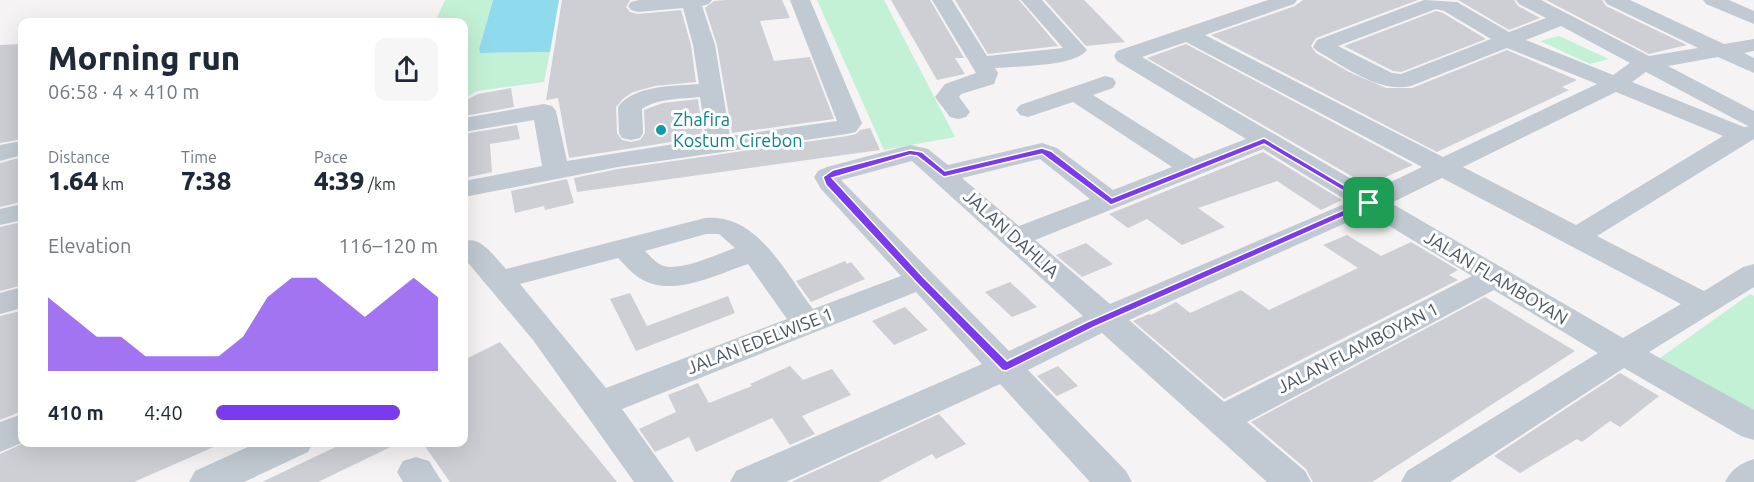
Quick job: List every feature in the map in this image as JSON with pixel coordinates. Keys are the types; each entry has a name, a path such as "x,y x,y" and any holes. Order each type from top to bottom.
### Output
{"street":[{"path":"638,6 694,0 712,89 719,144"},
{"path":"468,188 719,144 847,127 850,123 800,0"},
{"path":"942,0 987,74 986,79 949,92 947,97 958,112"},
{"path":"981,63 1064,55 1076,50 1031,0"},
{"path":"1187,34 1287,0"},
{"path":"1526,0 1645,63 1750,129"},
{"path":"1614,0 1754,66"},
{"path":"1713,0 1754,18"},
{"path":"1562,19 1509,41 1403,81 1387,80 1324,47 1324,44 1434,3 1450,6 1509,41 1615,84 1750,129"},
{"path":"1187,34 1705,304"},
{"name":"JALAN FLAMBOYAN","path":"1187,34 1125,56 1623,353 1754,426"},
{"path":"749,482 1006,367 1106,318 1369,203 1615,84 1645,63 1754,45"},
{"path":"1028,110 1106,83"},
{"path":"632,133 630,107 634,102 647,97 712,89"},
{"path":"1075,93 1192,169"},
{"path":"468,124 542,102 556,171"},
{"path":"1576,237 1750,129"},
{"path":"1015,238 1264,140"},
{"path":"0,153 18,149"},
{"path":"944,174 1042,151 1048,153 1111,202"},
{"name":"JALAN DAHLIA","path":"919,280 827,177 836,172 915,152 944,174 1292,482"},
{"path":"0,217 18,213"},
{"path":"500,280 705,226 721,225 734,231 753,252 806,323"},
{"path":"470,248 500,280 600,404 655,482"},
{"path":"625,248 655,274 667,277 753,252"},
{"name":"JALAN FLAMBOYAN 1","path":"1222,419 1495,277"},
{"path":"1420,482 1623,353 1751,279"},
{"path":"919,280 1006,367 1110,481"},
{"name":"JALAN EDELWISE 1","path":"600,404 919,280"},
{"path":"0,304 18,298"},
{"path":"0,438 18,430"},
{"path":"208,482 284,447"},
{"path":"1744,482 1754,474"}],"green space":[{"path":"445,0 493,0 479,49 480,53 550,52 544,82 477,91 468,97 468,18 437,18"},
{"path":"817,0 884,0 955,137 884,150"},
{"path":"1559,36 1609,59 1590,64 1540,41"},
{"path":"1750,294 1754,296 1754,411 1660,358"}],"water":[{"path":"493,0 559,0 550,52 480,53 479,49"}],"building":[{"path":"562,0 630,0 626,7 630,12 638,14 681,10 691,45 696,82 655,86 633,92 616,107 617,133 622,140 631,142 640,140 645,133 644,110 663,103 698,99 703,137 569,158 558,98 546,100"},
{"path":"782,0 790,18 760,21 774,61 810,57 834,119 732,133 717,45 705,8 714,1"},
{"path":"891,0 930,0 964,58 955,58 965,74 937,80"},
{"path":"955,0 1019,0 1058,46 988,54"},
{"path":"1045,0 1084,0 1125,42 1086,46"},
{"path":"1303,0 1418,0 1316,38 1311,46 1316,53 1349,72 1386,88 1412,88 1507,50 1577,80 1562,87 1569,90 1437,152 1211,35 1295,6"},
{"path":"1458,0 1514,0 1518,6 1540,18 1509,30"},
{"path":"1546,0 1602,0 1606,6 1687,45 1649,54"},
{"path":"1436,11 1486,39 1401,72 1393,71 1344,46"},
{"path":"18,44 18,140 0,143 0,45"},
{"path":"1186,44 1413,165 1367,185 1147,58"},
{"path":"511,88 514,107 468,115 468,99 478,94"},
{"path":"517,125 520,139 490,144 492,172 468,177 468,133"},
{"path":"870,128 880,150 577,192 574,178 618,169 847,136"},
{"path":"1263,152 1342,200 1321,210 1277,181 1198,208 1225,227 1182,245 1147,219 1128,228 1109,214"},
{"path":"18,158 18,203 0,207 0,163"},
{"path":"567,179 574,203 545,210 544,206 515,213 511,191"},
{"path":"18,223 18,286 0,291 0,227"},
{"path":"1347,235 1381,256 1411,242 1458,270 1449,275 1458,280 1224,399 1133,321 1176,302 1190,313 1241,290 1269,310 1358,268 1323,245"},
{"path":"1086,243 1113,264 1082,277 1056,255"},
{"path":"845,261 847,264 851,262 865,279 811,302 796,281"},
{"path":"1010,282 1037,307 1012,317 985,292"},
{"path":"630,293 647,326 728,296 735,313 636,351 610,299"},
{"path":"1485,297 1575,351 1372,482 1313,482 1306,469 1251,422"},
{"path":"905,307 928,330 894,345 872,321"},
{"path":"18,312 18,413 0,420 0,316"},
{"path":"500,342 617,482 450,482 426,447 468,447 468,358"},
{"path":"790,366 803,380 832,369 851,395 802,416 815,434 790,445 772,418 696,452 689,437 655,452 639,429 676,412 668,395 698,383 709,403 752,386 750,384"},
{"path":"1058,366 1078,386 1057,396 1037,376"},
{"path":"1620,373 1659,396 1620,427 1610,421 1582,442 1577,439 1520,473 1494,456"},
{"path":"939,414 966,444 936,459 932,454 879,482 791,482"},
{"path":"18,446 214,447 134,482 0,482 0,454"},
{"path":"336,447 391,447 318,482 262,482"}],"place":[{"name":"Zhafira Kostum Cirebon","path":"661,130"}],"route":[{"path":"1264,140 1369,203 1090,325 1006,367 919,280 827,177 836,172 915,152 944,174 1042,151 1048,153 1111,202 1264,140"}]}
